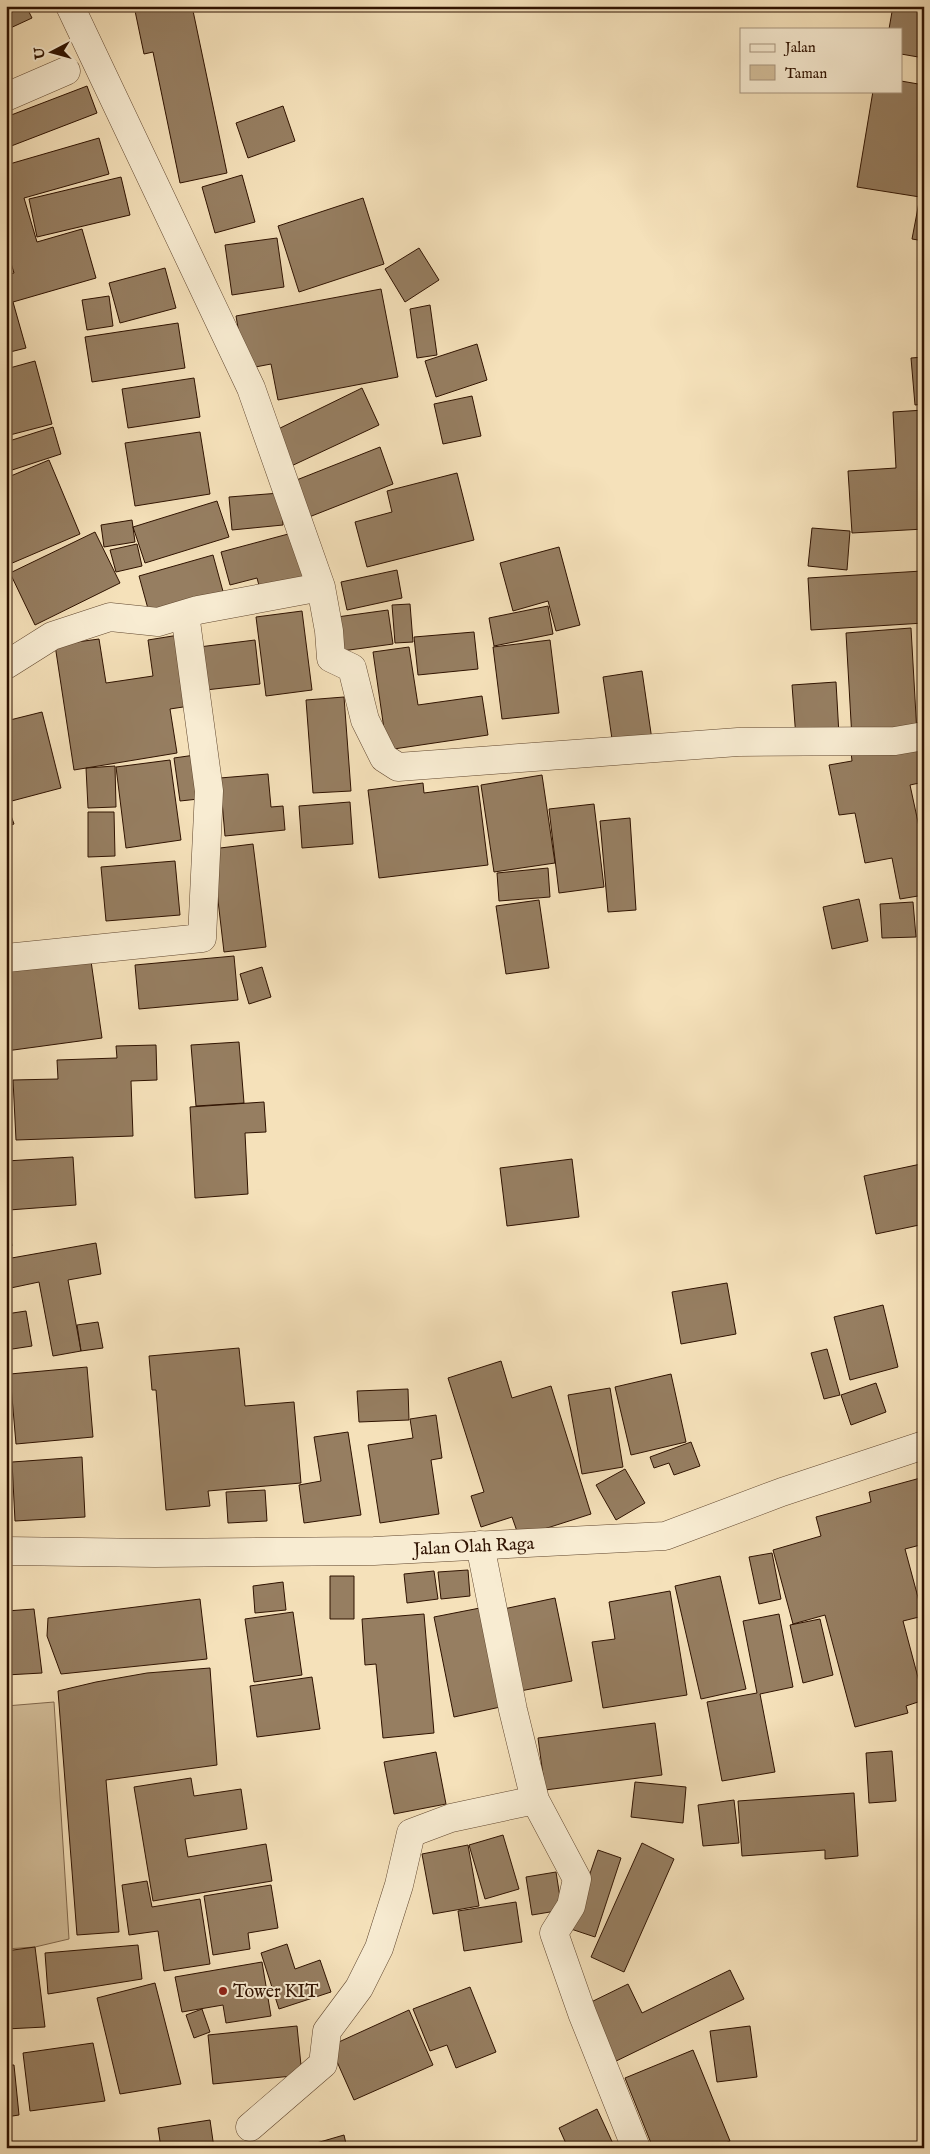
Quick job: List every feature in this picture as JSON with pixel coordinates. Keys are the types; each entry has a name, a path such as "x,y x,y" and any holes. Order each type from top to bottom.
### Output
{"street":[{"path":"70,6 252,388 321,587 329,631 331,658 352,668 365,720 384,758 398,767 738,742 895,740 924,736"},
{"path":"6,98 66,71"},
{"path":"6,665 52,636 110,617 158,622 185,614 321,587"},
{"path":"6,958 202,938 209,791 185,614"},
{"name":"Jalan Olah Raga","path":"6,1551 155,1553 374,1551 666,1536 782,1492 924,1445"},
{"path":"480,1545 514,1710 535,1800 577,1880 571,1906 554,1933 582,2013 636,2148"},
{"path":"250,2127 323,2064 327,2031 359,1988 379,1948 400,1885 412,1832 451,1818 535,1800"}],"green space":[{"path":"54,1702 69,1939 35,1947 6,1949 6,1706"}],"building":[{"path":"6,6 26,6 32,18 6,30"},
{"path":"134,6 192,6 227,173 180,183 153,52 144,54"},
{"path":"893,6 924,6 924,58 902,54 902,28 889,28"},
{"path":"902,81 924,85 924,241 912,239 920,197 857,187 873,92 902,92"},
{"path":"87,86 97,113 6,148 6,117"},
{"path":"283,106 295,141 248,158 236,123"},
{"path":"99,138 109,174 24,198 37,242 82,229 96,278 13,302 26,348 6,353 6,275 14,273 6,247 6,165"},
{"path":"242,175 255,222 215,233 202,187"},
{"path":"121,177 130,215 37,237 29,199"},
{"path":"363,198 384,264 299,292 278,226"},
{"path":"277,238 284,287 232,295 225,245"},
{"path":"419,248 439,280 405,302 385,269"},
{"path":"165,268 176,308 120,323 109,283"},
{"path":"381,289 398,377 278,400 271,364 245,369 236,316"},
{"path":"109,296 113,326 87,330 82,300"},
{"path":"430,305 437,355 417,358 410,309"},
{"path":"178,323 185,368 92,382 85,337"},
{"path":"477,344 487,380 436,397 425,361"},
{"path":"924,357 924,404 915,405 911,358"},
{"path":"35,361 52,424 6,436 6,369"},
{"path":"194,378 200,417 128,428 122,389"},
{"path":"362,388 379,425 287,468 270,433"},
{"path":"472,396 481,436 443,444 434,404"},
{"path":"924,410 924,529 852,533 848,471 896,468 893,412"},
{"path":"53,427 61,454 6,472 6,442"},
{"path":"200,432 210,494 135,506 125,443"},
{"path":"380,447 393,484 304,519 289,483"},
{"path":"49,460 80,534 10,564 6,554 6,478"},
{"path":"457,473 474,540 367,567 355,522 392,512 387,491"},
{"path":"280,493 283,525 232,530 229,497"},
{"path":"217,501 229,537 145,563 133,527"},
{"path":"132,520 135,542 104,547 101,525"},
{"path":"812,528 850,531 847,570 808,566"},
{"path":"95,532 120,583 35,625 10,573"},
{"path":"292,533 305,580 261,593 257,578 230,585 221,552"},
{"path":"137,544 142,566 116,572 110,550"},
{"path":"559,547 580,625 556,631 548,601 513,611 500,563"},
{"path":"213,555 224,595 150,616 139,576"},
{"path":"397,570 402,598 347,610 341,582"},
{"path":"922,571 924,623 811,630 808,578"},
{"path":"410,604 413,642 395,643 392,605"},
{"path":"548,606 553,634 494,646 489,618"},
{"path":"388,610 393,644 342,651 337,617"},
{"path":"302,611 312,690 266,696 256,617"},
{"path":"911,628 917,734 852,739 846,633"},
{"path":"474,632 478,669 418,675 414,637"},
{"path":"185,634 196,705 170,709 177,753 74,770 55,645 99,639 106,683 153,676 148,640"},
{"path":"255,640 260,684 196,691 191,648"},
{"path":"550,640 559,713 502,719 493,647"},
{"path":"409,647 418,705 482,696 488,735 387,750 373,652"},
{"path":"642,671 652,740 613,746 603,677"},
{"path":"836,682 839,735 796,738 792,685"},
{"path":"344,697 351,791 313,793 306,700"},
{"path":"42,712 61,788 8,802 6,795 6,721"},
{"path":"924,738 924,782 910,785 924,850 924,895 900,899 892,858 865,863 855,813 839,815 829,765 852,761 851,752"},
{"path":"202,754 208,798 180,801 174,758"},
{"path":"170,760 181,840 126,848 116,767"},
{"path":"115,766 116,807 88,808 86,768"},
{"path":"268,774 271,807 283,806 285,830 225,836 220,778"},
{"path":"542,775 555,863 494,872 481,785"},
{"path":"423,783 424,793 478,786 488,865 379,878 368,790"},
{"path":"6,802 14,824 6,827"},
{"path":"350,802 353,844 302,848 299,806"},
{"path":"594,804 604,887 559,893 549,809"},
{"path":"88,812 114,812 115,856 88,857"},
{"path":"924,815 924,833 920,816"},
{"path":"630,818 636,910 608,912 600,821"},
{"path":"253,844 266,947 224,952 212,849"},
{"path":"175,861 180,915 106,921 101,867"},
{"path":"548,868 550,897 499,901 497,873"},
{"path":"859,899 868,941 832,949 823,907"},
{"path":"539,900 549,968 506,974 496,906"},
{"path":"913,902 916,937 882,938 880,904"},
{"path":"234,956 238,1000 139,1009 135,965"},
{"path":"91,961 102,1038 6,1051 6,971"},
{"path":"262,967 271,997 249,1004 240,974"},
{"path":"239,1042 244,1103 196,1106 191,1045"},
{"path":"156,1045 157,1080 131,1081 133,1136 16,1140 13,1080 58,1079 57,1060 117,1058 116,1046"},
{"path":"264,1102 266,1132 245,1133 248,1194 195,1198 190,1107"},
{"path":"73,1157 76,1205 9,1210 6,1161"},
{"path":"572,1159 579,1217 507,1226 500,1168"},
{"path":"921,1164 924,1177 924,1224 876,1234 864,1176"},
{"path":"6,1206 12,1246 6,1247"},
{"path":"96,1243 101,1274 68,1280 81,1351 53,1356 39,1282 6,1289 6,1259"},
{"path":"727,1283 736,1334 681,1344 672,1292"},
{"path":"883,1305 898,1367 850,1380 834,1317"},
{"path":"26,1311 32,1346 6,1350 6,1314"},
{"path":"98,1322 103,1348 81,1351 77,1325"},
{"path":"239,1348 245,1406 294,1402 301,1483 208,1491 210,1506 166,1510 156,1390 152,1390 149,1356"},
{"path":"827,1349 840,1395 824,1399 811,1353"},
{"path":"501,1361 512,1398 551,1386 591,1514 519,1537 512,1517 481,1527 471,1496 484,1492 448,1378"},
{"path":"87,1367 93,1437 16,1444 10,1374"},
{"path":"671,1374 686,1442 631,1455 615,1387"},
{"path":"876,1383 886,1412 851,1425 841,1395"},
{"path":"610,1388 623,1467 582,1474 568,1395"},
{"path":"408,1389 409,1420 359,1422 357,1391"},
{"path":"436,1415 442,1458 431,1460 439,1514 380,1523 368,1445 413,1438 410,1419"},
{"path":"348,1432 361,1515 304,1523 299,1485 321,1481 314,1437"},
{"path":"691,1442 700,1466 674,1475 669,1463 654,1468 650,1457"},
{"path":"82,1457 85,1517 15,1521 12,1462"},
{"path":"625,1469 645,1503 616,1520 596,1485"},
{"path":"924,1477 924,1544 905,1549 923,1616 903,1621 924,1700 906,1706 908,1713 855,1727 825,1615 793,1624 773,1550 821,1536 816,1517 871,1502 869,1492"},
{"path":"265,1490 267,1521 228,1523 226,1492"},
{"path":"772,1553 781,1599 759,1604 749,1557"},
{"path":"468,1570 470,1596 441,1599 438,1572"},
{"path":"434,1571 438,1599 407,1603 404,1574"},
{"path":"330,1576 354,1576 354,1619 330,1619"},
{"path":"720,1576 746,1689 701,1699 675,1586"},
{"path":"283,1582 286,1610 255,1613 253,1586"},
{"path":"670,1591 687,1695 603,1708 592,1642 615,1639 609,1602"},
{"path":"555,1598 572,1681 515,1692 499,1610"},
{"path":"200,1599 207,1659 61,1674 47,1636 48,1618"},
{"path":"485,1607 505,1706 454,1717 434,1617"},
{"path":"34,1609 42,1673 6,1675 6,1611"},
{"path":"293,1612 302,1675 254,1682 245,1619"},
{"path":"424,1614 434,1733 383,1738 376,1664 365,1665 362,1619"},
{"path":"779,1614 793,1687 760,1694 775,1772 722,1781 707,1702 757,1693 743,1621"},
{"path":"820,1619 833,1675 803,1683 790,1625"},
{"path":"210,1668 217,1765 106,1780 119,1932 77,1935 58,1691 147,1673"},
{"path":"312,1677 320,1729 257,1737 250,1686"},
{"path":"655,1723 662,1775 545,1790 538,1738"},
{"path":"892,1751 896,1801 869,1803 866,1753"},
{"path":"436,1752 446,1804 394,1814 384,1762"},
{"path":"191,1778 194,1796 241,1789 247,1829 185,1839 188,1857 266,1844 272,1881 153,1901 134,1787"},
{"path":"635,1782 686,1787 683,1823 631,1817"},
{"path":"854,1793 858,1856 825,1859 825,1850 742,1856 738,1801"},
{"path":"734,1800 739,1843 703,1846 698,1805"},
{"path":"503,1835 519,1889 485,1899 469,1845"},
{"path":"642,1843 674,1859 624,1972 591,1957"},
{"path":"468,1845 479,1906 433,1914 422,1854"},
{"path":"598,1850 621,1858 595,1937 571,1929"},
{"path":"556,1872 562,1910 532,1915 526,1877"},
{"path":"147,1881 152,1907 200,1899 210,1964 164,1971 158,1931 129,1935 122,1885"},
{"path":"271,1885 278,1928 248,1933 250,1949 213,1955 204,1896"},
{"path":"516,1902 522,1942 464,1951 458,1911"},
{"path":"287,1944 295,1969 320,1960 331,1992 279,2009 261,1953"},
{"path":"138,1945 142,1979 48,1994 45,1953"},
{"path":"35,1947 45,2027 6,2029 6,1951"},
{"name":"Tower KIT","path":"262,1962 271,2016 226,2023 223,2005 182,2012 175,1977"},
{"path":"730,1970 744,1999 610,2064 583,2006 628,1984 642,2013"},
{"path":"155,1983 181,2084 120,2094 97,1998"},
{"path":"470,1987 496,2052 456,2068 447,2045 430,2051 413,2009"},
{"path":"202,2009 210,2032 194,2038 186,2015"},
{"path":"409,2010 433,2065 354,2100 330,2046"},
{"path":"297,2026 302,2075 213,2084 208,2035"},
{"path":"750,2026 757,2077 717,2082 710,2031"},
{"path":"93,2043 105,2101 30,2111 23,2053"},
{"path":"693,2050 730,2141 714,2148 653,2148 625,2078"},
{"path":"6,2065 14,2065 19,2115 6,2117"},
{"path":"597,2109 615,2148 568,2148 559,2128"},
{"path":"210,2120 214,2148 161,2148 158,2128"},
{"path":"344,2135 347,2148 299,2148"}],"place":[{"name":"Tower KIT","path":"223,1991"}]}
